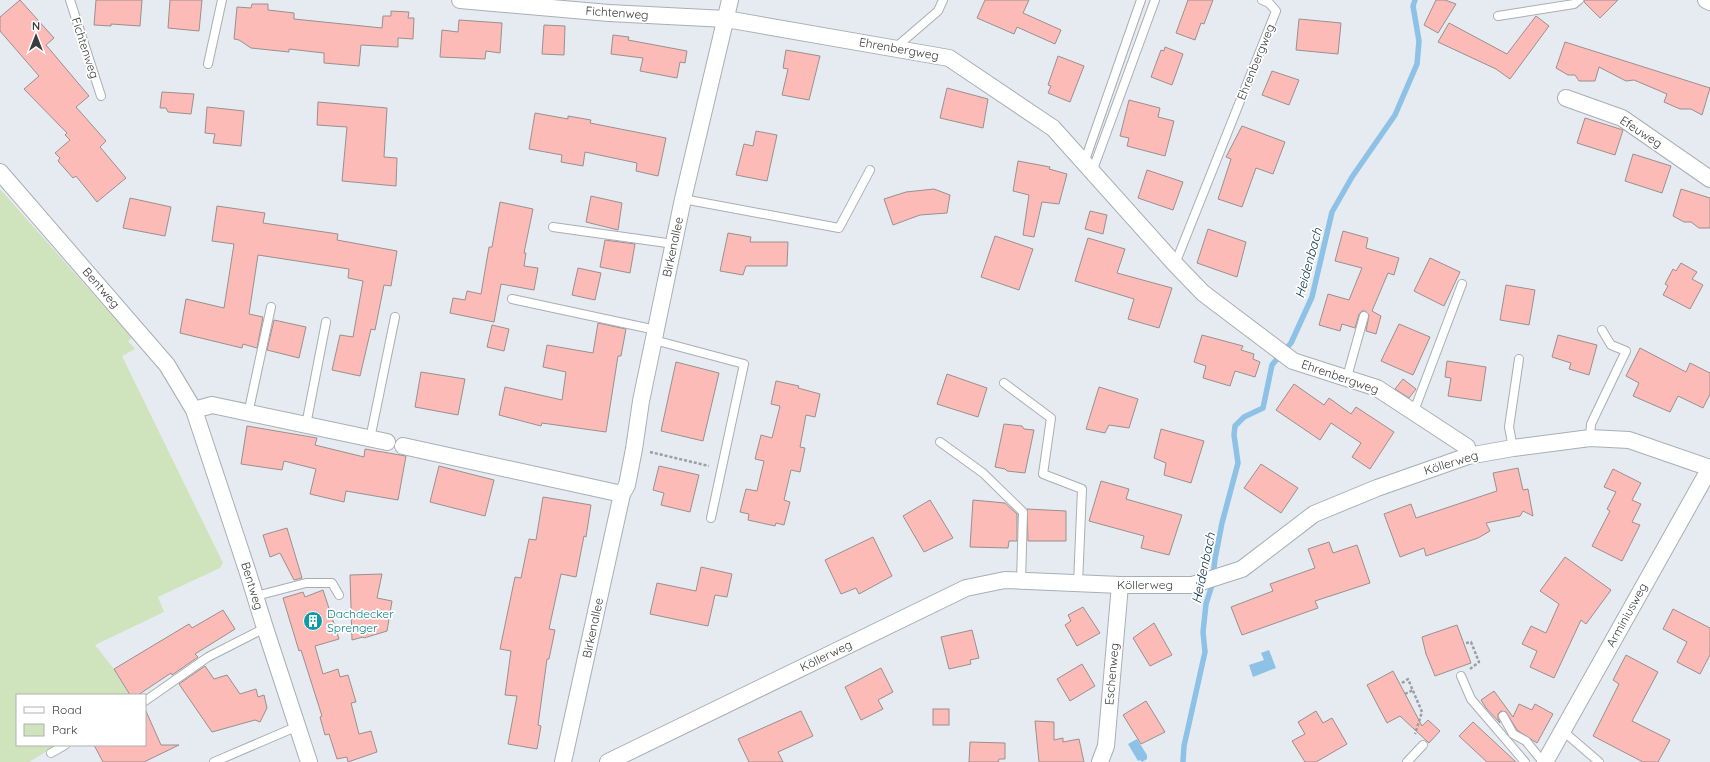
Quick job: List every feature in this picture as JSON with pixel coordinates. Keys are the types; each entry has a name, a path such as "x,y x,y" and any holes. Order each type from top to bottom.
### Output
{"street":[{"name":"Fichtenweg","path":"460,0 610,13 726,19"},
{"name":"Birkenallee","path":"563,762 622,494 627,485 641,401 683,199 730,0"},
{"path":"1706,0 1710,2"},
{"name":"Ehrenbergweg","path":"726,19 949,58 1053,128 1175,264 1203,293 1293,361 1378,388 1466,447 1468,456"},
{"name":"Efeuweg","path":"1566,98 1622,118 1710,178"},
{"name":"Bentweg","path":"0,172 167,365 194,410 309,762"},
{"path":"194,410 212,406 387,442"},
{"name":"Köllerweg","path":"608,762 966,588 1005,580 1078,584 1192,585 1242,568 1314,514 1377,488 1468,456 1513,448 1590,438 1629,440 1710,468"},
{"path":"403,446 622,494"},
{"name":"Arminiusweg","path":"1544,762 1563,731 1710,468"},
{"name":"Eschenweg","path":"1100,762 1106,746 1120,585"}],"lane":[{"name":"Fichtenweg","path":"70,0 101,96"},
{"path":"208,64 222,0"},
{"path":"895,48 938,11 943,0"},
{"path":"1088,167 1142,0"},
{"path":"1088,167 1154,0"},
{"name":"Ehrenbergweg","path":"1175,264 1276,11 1270,3 1262,0"},
{"path":"1498,16 1574,4 1579,0"},
{"path":"683,199 839,228 870,170"},
{"path":"552,227 674,244"},
{"path":"1414,412 1462,284"},
{"path":"512,299 655,335 744,364 711,518"},
{"path":"248,414 271,307"},
{"path":"1347,377 1364,316"},
{"path":"370,439 395,317"},
{"path":"306,425 326,322"},
{"path":"1590,438 1591,424 1626,351 1611,345 1602,330"},
{"path":"1513,448 1509,427 1519,360"},
{"path":"1004,383 1051,418 1043,474 1082,489 1078,584"},
{"path":"940,442 983,473 1023,512 1021,581"},
{"path":"256,596 306,583 332,583 339,595"},
{"path":"146,700 208,657 265,628"},
{"path":"1461,676 1471,699 1525,762"},
{"path":"1503,716 1513,734 1526,741 1544,762"},
{"path":"214,762 298,726"},
{"path":"1563,731 1599,762"},
{"path":"1407,762 1423,745"},
{"path":"51,753 63,746"}],"path":[{"path":"634,449 721,469"},
{"path":"1461,676 1479,662 1471,642 1466,643"},
{"path":"1402,683 1408,680 1422,712 1413,741"},
{"path":"1405,694 1413,690"}],"green space":[{"path":"0,189 132,338 128,341 135,349 122,356 223,563 220,568 158,597 164,612 95,645 114,669 128,694 16,694 16,746 55,746 29,762 0,762"}],"water":[{"path":"1269,650 1276,668 1253,677 1249,665 1264,660 1261,653"},
{"path":"1137,739 1147,755 1147,759 1142,762 1140,760 1138,761 1128,744"}],"building":[{"path":"20,0 54,38 46,45 89,96 76,107 106,141 100,147 126,178 97,202 76,176 73,178 58,161 60,158 55,153 70,140 65,135 67,133 24,89 39,76 0,31 0,17"},
{"path":"96,0 142,0 140,26 111,24 111,26 94,25"},
{"path":"170,0 202,0 199,31 168,28"},
{"path":"985,0 1029,0 1023,13 1061,30 1055,44 1017,27 1014,34 977,18"},
{"path":"1188,0 1213,0 1204,24 1201,23 1195,40 1176,33"},
{"path":"1436,0 1445,0 1456,4 1438,33 1424,25"},
{"path":"1584,0 1618,0 1600,18 1584,2"},
{"path":"252,4 268,4 268,10 294,13 294,19 382,28 383,16 391,16 391,11 409,12 408,18 414,18 413,39 398,38 398,47 361,45 359,66 324,63 324,53 289,49 289,52 251,48 239,40 234,39 237,7 251,8"},
{"path":"1536,16 1549,26 1510,79 1496,69 1438,42 1449,23 1507,54"},
{"path":"1299,19 1341,23 1338,54 1296,50"},
{"path":"459,20 502,23 500,53 486,51 485,59 440,57 442,30 458,32"},
{"path":"544,25 565,26 564,55 542,54"},
{"path":"613,35 629,37 628,40 687,51 685,63 680,62 677,78 640,71 643,58 611,54"},
{"path":"1565,42 1710,88 1702,115 1691,109 1680,109 1664,102 1667,94 1634,80 1626,81 1599,67 1595,81 1579,81 1575,75 1568,75 1556,68"},
{"path":"1165,47 1183,54 1172,85 1151,77 1161,50 1164,51"},
{"path":"786,50 820,56 809,100 782,95 788,69 783,68"},
{"path":"1058,56 1084,66 1070,102 1048,93 1051,86 1048,85"},
{"path":"1272,71 1299,80 1289,105 1262,95"},
{"path":"947,88 988,99 983,128 940,118"},
{"path":"162,92 194,94 191,114 168,112 166,108 160,108"},
{"path":"1129,100 1160,108 1158,117 1174,121 1165,156 1127,146 1129,138 1120,136"},
{"path":"318,102 387,108 384,157 397,158 396,186 342,181 347,127 317,125"},
{"path":"207,107 244,111 241,146 213,143 215,134 205,133"},
{"path":"535,113 568,119 568,116 591,120 590,123 666,138 658,176 636,171 637,163 585,152 583,166 561,162 562,155 529,149"},
{"path":"1585,118 1623,130 1615,155 1577,143"},
{"path":"1242,126 1285,142 1273,174 1256,168 1242,207 1218,199 1231,159 1226,157"},
{"path":"756,131 777,135 767,181 736,175 744,144 753,146"},
{"path":"1633,154 1671,166 1662,193 1625,181"},
{"path":"1018,161 1050,167 1049,169 1067,174 1059,204 1042,202 1034,237 1023,235 1029,195 1013,191"},
{"path":"1147,170 1183,182 1173,210 1138,198"},
{"path":"934,189 950,195 947,213 920,215 893,225 884,199 906,192"},
{"path":"1681,189 1710,198 1710,228 1699,228 1691,222 1684,222 1673,216"},
{"path":"591,196 622,203 618,230 586,222"},
{"path":"130,198 171,207 165,236 123,228"},
{"path":"500,202 533,209 524,253 526,253 524,266 538,268 534,290 501,284 494,322 450,313 453,298 465,300 467,291 481,294 489,247 492,247"},
{"path":"217,206 265,213 263,223 338,234 337,240 397,251 391,286 384,285 375,330 371,329 360,376 332,370 340,335 353,337 363,281 348,278 349,269 258,255 249,314 263,317 257,348 243,344 242,348 180,333 186,299 224,308 234,244 212,241"},
{"path":"1090,211 1107,215 1103,234 1085,229"},
{"path":"1208,229 1246,242 1237,277 1197,263"},
{"path":"1343,231 1368,238 1366,248 1399,258 1394,275 1388,273 1372,311 1381,316 1376,334 1366,331 1369,315 1365,311 1362,311 1359,314 1355,328 1342,324 1340,331 1319,325 1328,294 1349,300 1362,268 1335,261"},
{"path":"728,233 751,237 750,242 788,242 787,266 746,266 743,275 720,271"},
{"path":"995,236 1033,249 1019,290 981,277"},
{"path":"1088,238 1125,249 1117,273 1172,288 1159,328 1128,319 1134,299 1075,281"},
{"path":"605,240 635,244 630,273 600,267"},
{"path":"1430,258 1460,272 1444,306 1414,291"},
{"path":"1681,263 1697,272 1692,279 1703,285 1690,309 1663,295 1668,286 1665,284 1673,269 1676,271"},
{"path":"578,268 601,273 595,300 572,295"},
{"path":"1506,285 1535,290 1529,325 1500,320"},
{"path":"274,320 306,327 299,358 267,350"},
{"path":"598,323 626,329 621,356 618,356 606,432 542,423 541,426 499,415 505,387 562,400 566,372 543,367 547,345 593,353"},
{"path":"1399,324 1430,337 1413,375 1381,361"},
{"path":"492,325 509,329 504,351 487,347"},
{"path":"1202,335 1243,346 1241,350 1254,354 1253,359 1260,362 1255,377 1235,371 1230,386 1203,378 1206,366 1194,362"},
{"path":"1558,335 1597,345 1589,375 1569,369 1571,363 1552,357"},
{"path":"1640,348 1686,372 1690,363 1710,373 1710,394 1703,408 1678,396 1670,412 1633,396 1639,383 1626,376"},
{"path":"1447,361 1486,367 1481,401 1448,396 1451,378 1445,377"},
{"path":"676,362 719,373 703,441 661,431"},
{"path":"421,372 465,379 458,415 415,407"},
{"path":"947,374 987,388 978,417 937,404"},
{"path":"1403,379 1416,389 1409,398 1395,389"},
{"path":"776,381 799,386 798,388 820,394 815,417 806,415 800,447 805,448 800,472 791,470 784,500 790,502 784,525 776,523 775,526 748,520 749,514 740,512 746,489 757,491 764,461 755,459 761,435 772,438 780,406 771,404"},
{"path":"1294,384 1324,405 1329,398 1351,414 1356,407 1394,432 1370,469 1352,457 1361,443 1331,423 1320,440 1276,410"},
{"path":"1099,387 1138,399 1129,428 1109,425 1105,433 1086,429"},
{"path":"1004,424 1022,426 1024,429 1034,430 1025,473 1007,471 1005,469 995,467"},
{"path":"247,426 317,438 315,445 364,457 365,449 406,456 398,500 346,491 344,502 310,494 316,469 284,461 282,470 241,464"},
{"path":"1161,429 1204,441 1191,483 1164,475 1166,463 1154,458"},
{"path":"1261,464 1298,488 1281,513 1244,488"},
{"path":"439,466 494,480 485,516 430,502"},
{"path":"659,466 699,475 690,512 661,505 664,493 653,490"},
{"path":"1518,468 1523,490 1528,489 1533,516 1523,511 1520,516 1486,523 1490,531 1478,538 1426,556 1424,548 1400,557 1384,514 1411,504 1416,518 1497,491 1493,473"},
{"path":"1613,469 1641,483 1632,500 1641,504 1632,522 1640,525 1622,561 1592,546 1610,511 1607,509 1616,492 1604,487"},
{"path":"1101,481 1129,489 1126,499 1182,515 1169,555 1141,548 1144,536 1089,521"},
{"path":"543,497 591,505 586,537 584,536 576,577 561,574 549,629 555,630 549,659 547,659 538,725 541,726 537,749 508,744 517,696 505,695 511,651 500,649 515,577 521,578 529,539 536,540"},
{"path":"930,500 953,538 924,552 903,516"},
{"path":"973,500 1005,503 1017,514 1017,541 1009,541 1008,548 970,547"},
{"path":"1027,509 1066,511 1066,541 1028,541"},
{"path":"287,528 302,578 294,580 280,553 270,557 263,535"},
{"path":"873,537 892,576 859,594 856,588 841,594 825,560"},
{"path":"1329,542 1333,553 1357,545 1370,583 1315,601 1318,608 1242,635 1231,607 1273,591 1270,584 1315,568 1308,549"},
{"path":"1565,557 1611,590 1586,624 1581,620 1554,678 1530,667 1537,651 1522,644 1531,626 1546,633 1559,604 1540,591"},
{"path":"701,567 732,574 727,597 715,595 708,626 650,614 657,583 696,591"},
{"name":"Dachdecker Sprenger","path":"382,574 377,598 392,601 387,631 352,640 350,575"},
{"path":"323,590 339,639 315,646 323,674 338,669 340,677 348,675 356,702 351,703 359,734 371,731 377,752 348,762 347,757 337,759 329,734 325,735 320,717 322,716 301,650 299,651 283,598 303,592 305,597"},
{"path":"1083,607 1100,633 1077,646 1065,625 1071,621 1068,615"},
{"path":"1673,609 1710,628 1710,655 1700,674 1677,662 1687,642 1663,629"},
{"path":"223,610 235,629 195,654 198,657 172,675 171,673 140,694 129,694 114,669 189,624 192,628"},
{"path":"1154,623 1172,655 1150,666 1133,638"},
{"path":"1457,625 1471,663 1435,676 1426,654 1422,637"},
{"path":"972,630 979,658 970,660 971,664 949,669 941,637"},
{"path":"1626,655 1658,672 1632,721 1670,740 1658,762 1643,762 1593,736 1619,684 1613,680"},
{"path":"1082,664 1095,686 1070,701 1057,679"},
{"path":"205,666 214,679 227,675 240,694 256,689 258,697 264,695 267,708 260,722 255,720 212,732 179,684"},
{"path":"881,668 893,692 878,700 883,709 861,720 845,687"},
{"path":"1393,671 1422,726 1428,720 1440,731 1429,743 1400,716 1387,723 1367,685"},
{"path":"1494,691 1513,717 1519,704 1532,710 1535,704 1553,714 1537,743 1517,730 1506,712 1501,711 1498,714 1500,723 1486,708 1481,700"},
{"path":"1146,701 1165,732 1141,744 1123,715"},
{"path":"933,709 949,709 949,725 933,725"},
{"path":"146,711 161,745 179,745 144,762 103,762 95,746 146,746"},
{"path":"801,711 813,736 778,752 783,762 749,762 738,739"},
{"path":"1316,711 1323,723 1332,718 1347,744 1316,762 1305,762 1292,741 1305,734 1298,722"},
{"path":"1035,721 1054,722 1054,740 1063,738 1063,742 1079,739 1084,762 1039,762"},
{"path":"1473,722 1516,762 1487,762 1459,736"},
{"path":"970,742 1005,743 1005,759 999,759 998,762 969,762"}],"waterway":[{"name":"Heidenbach","path":"1183,762 1184,746 1205,652 1203,632 1206,604 1212,585 1222,523 1238,463 1234,435 1235,426 1244,417 1263,408 1272,365 1291,343 1312,297 1332,212 1352,177 1395,115 1417,64 1419,41 1413,6 1415,0"}],"place":[{"name":"Dachdecker Sprenger","path":"313,621"}]}
